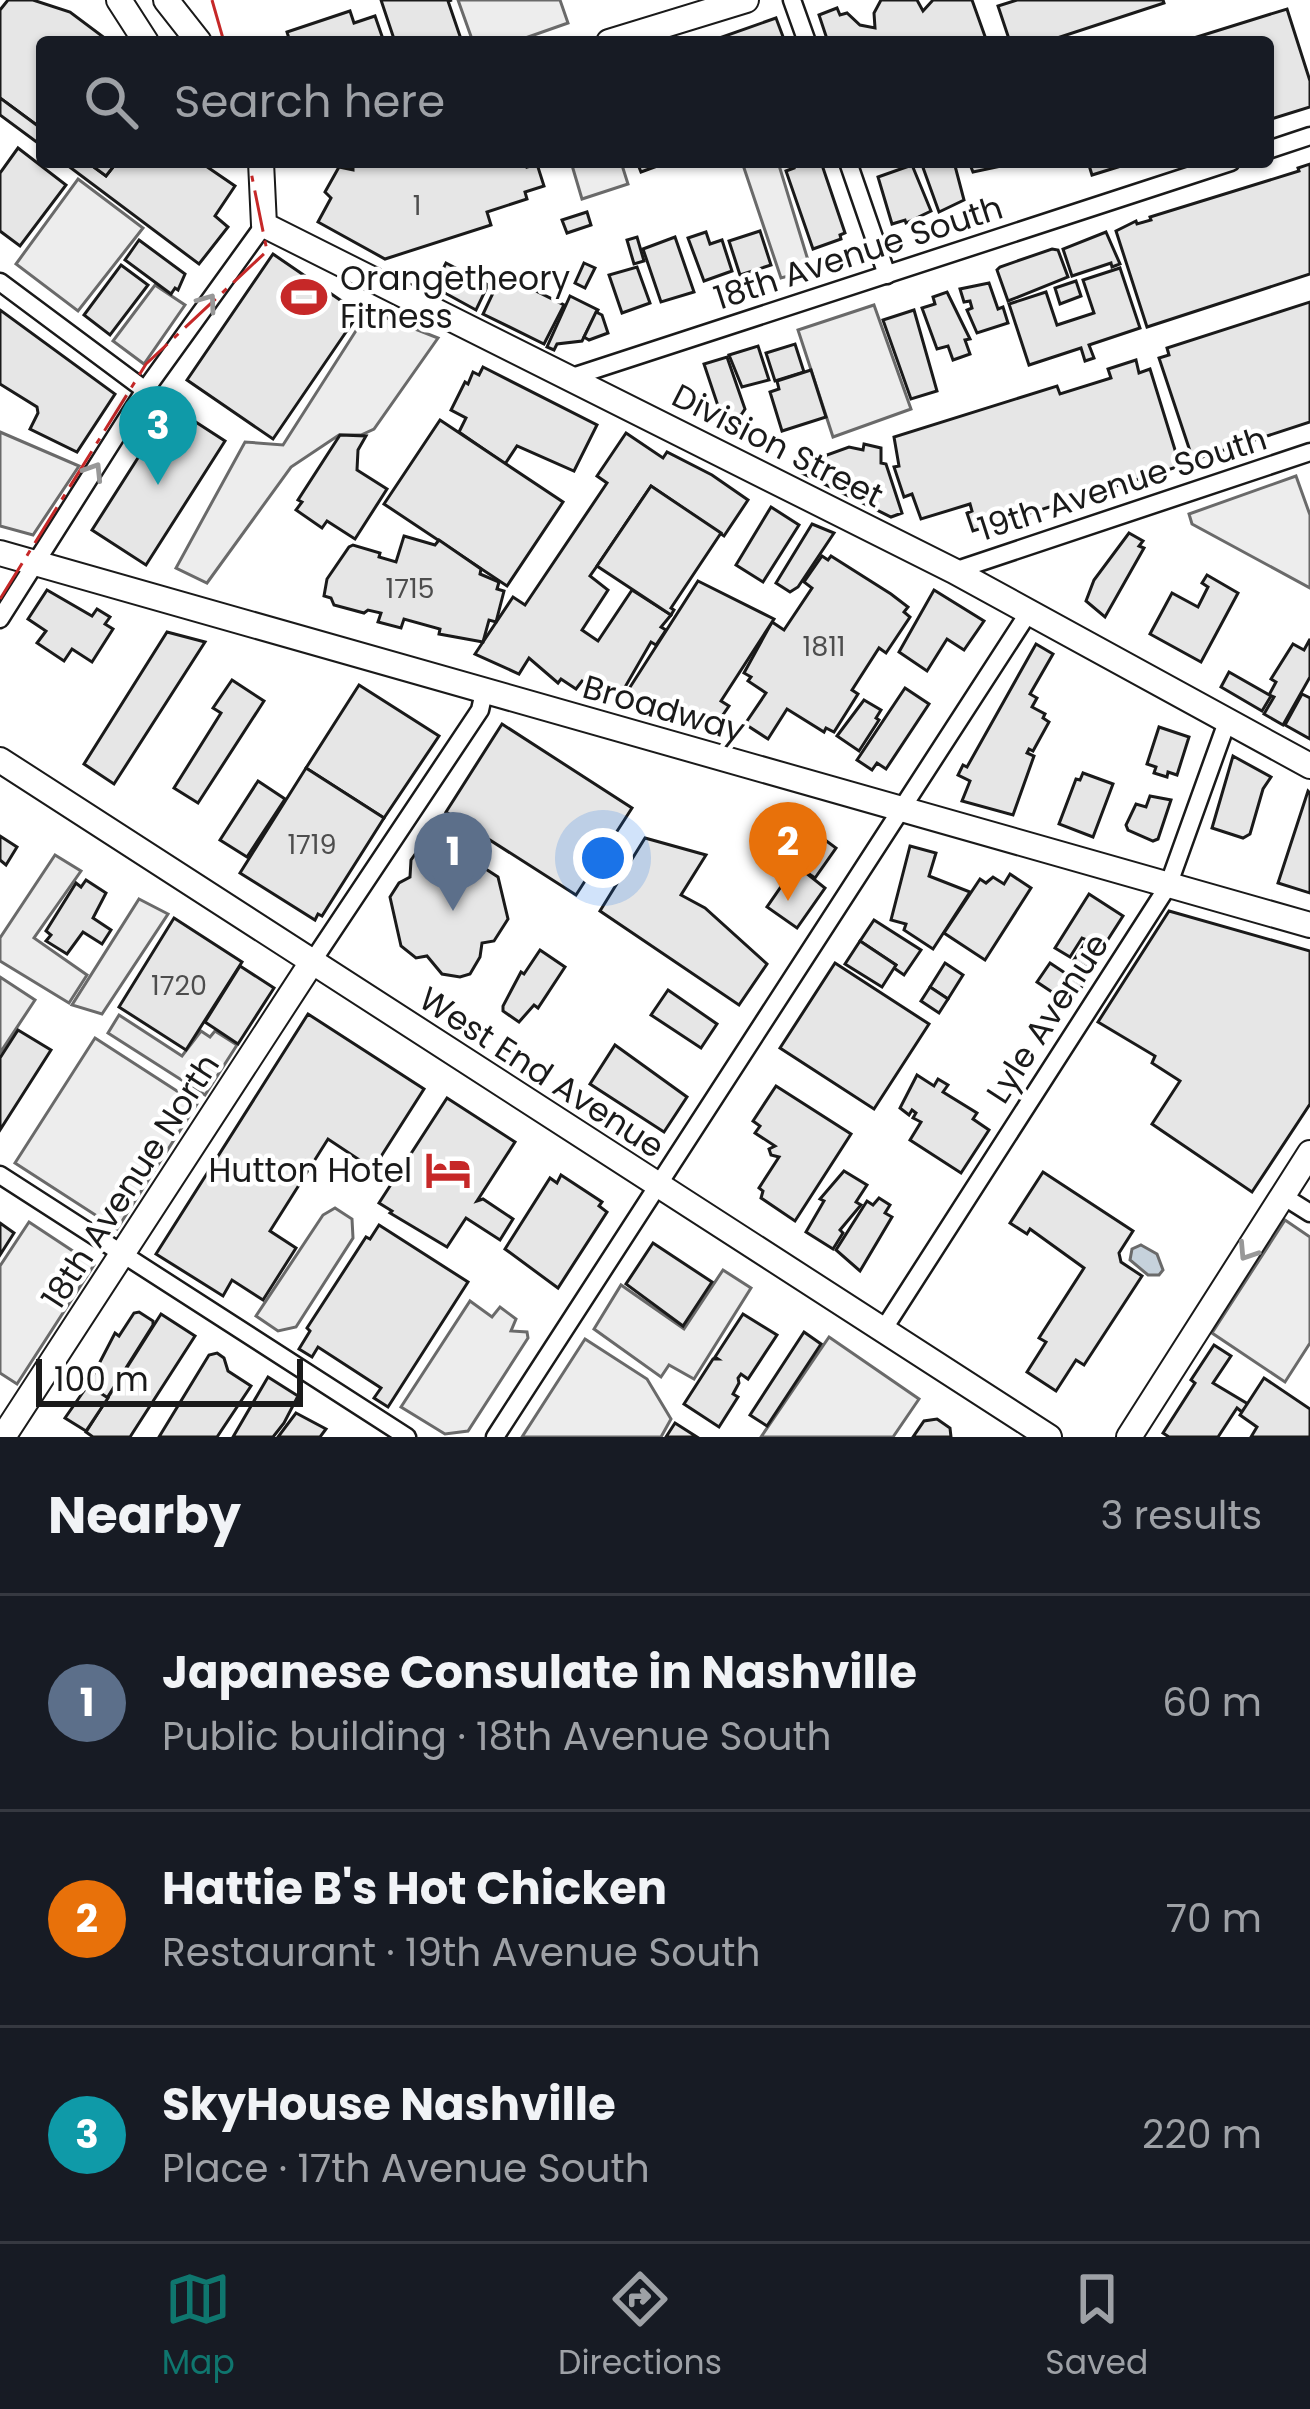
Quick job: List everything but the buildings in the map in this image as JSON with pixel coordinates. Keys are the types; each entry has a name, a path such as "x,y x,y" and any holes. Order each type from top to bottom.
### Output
{"main road":[{"path":"119,0 142,36"},
{"path":"166,0 194,36"},
{"path":"629,36 746,0"},
{"path":"261,168 265,225"},
{"name":"Division Street","path":"265,225 954,571 1310,766"},
{"name":"Broadway","path":"0,553 1310,925"},
{"name":"West End Avenue","path":"0,760 1048,1437"},
{"name":"18th Avenue North","path":"3,1437 312,962"},
{"path":"1129,1437 1310,1153"}],"street":[{"path":"792,0 805,36"},
{"path":"1274,148 1310,136"},
{"path":"850,168 887,274"},
{"name":"18th Avenue South","path":"572,376 1213,168"},
{"path":"0,619 145,390 265,225"},
{"path":"0,282 145,390"},
{"name":"19th Avenue South","path":"954,571 1310,452"},
{"path":"495,1437 1029,612"},
{"path":"312,962 479,710 484,692"},
{"name":"Lyle Avenue","path":"883,1330 1168,886 1227,722"},
{"path":"0,1175 407,1437"},
{"path":"1283,1196 1310,1214"}],"shaded area":[{"path":"458,0 560,0 568,23 531,36 471,36"},
{"path":"573,168 623,168 628,184 582,199"},
{"path":"744,168 780,168 811,270 781,278"},
{"path":"78,179 143,228 78,311 16,264"},
{"path":"155,285 185,305 144,364 113,341"},
{"path":"874,305 911,409 833,437 798,330"},
{"path":"377,314 438,338 374,429 361,435 339,435 291,467 207,583 176,568 245,442 283,445 359,326"},
{"path":"0,432 79,466 33,535 0,526"},
{"path":"1296,476 1310,515 1310,588 1192,524 1189,514"},
{"path":"55,855 81,871 34,938 87,975 69,1003 0,961 0,938"},
{"path":"139,899 168,914 102,1014 72,1005"},
{"path":"0,977 35,1000 0,1053"},
{"path":"119,1015 182,1056 201,1031 210,1037 215,1031 237,1045 205,1095 108,1033"},
{"path":"95,1038 197,1104 117,1229 15,1163"},
{"path":"335,1208 352,1219 353,1238 296,1327 278,1331 256,1316 323,1215"},
{"path":"1285,1220 1310,1237 1310,1343 1285,1382 1212,1333"},
{"path":"29,1222 94,1265 17,1384 0,1373 0,1266"},
{"path":"1141,1245 1157,1254 1163,1270 1159,1275 1148,1275 1130,1260 1132,1249"},
{"path":"723,1270 751,1288 694,1379 669,1365 661,1377 594,1329 621,1285 684,1329"},
{"path":"470,1301 492,1317 500,1307 516,1319 511,1331 527,1332 528,1338 468,1431 445,1434 401,1407"},
{"path":"829,1337 919,1399 893,1437 761,1437"},
{"path":"585,1339 647,1379 671,1419 661,1437 522,1437"}],"power":[{"path":"212,0 222,36"},
{"path":"0,599 146,364 267,251 250,168"}],"place":[{"name":"Orangetheory Fitness","path":"304,297"},
{"name":"SkyHouse Nashville","path":"158,485"},
{"name":"Hattie B's Hot Chicken","path":"788,901"},
{"name":"Japanese Consulate in Nashville","path":"453,911"},
{"name":"Hutton Hotel","path":"448,1170"}]}
